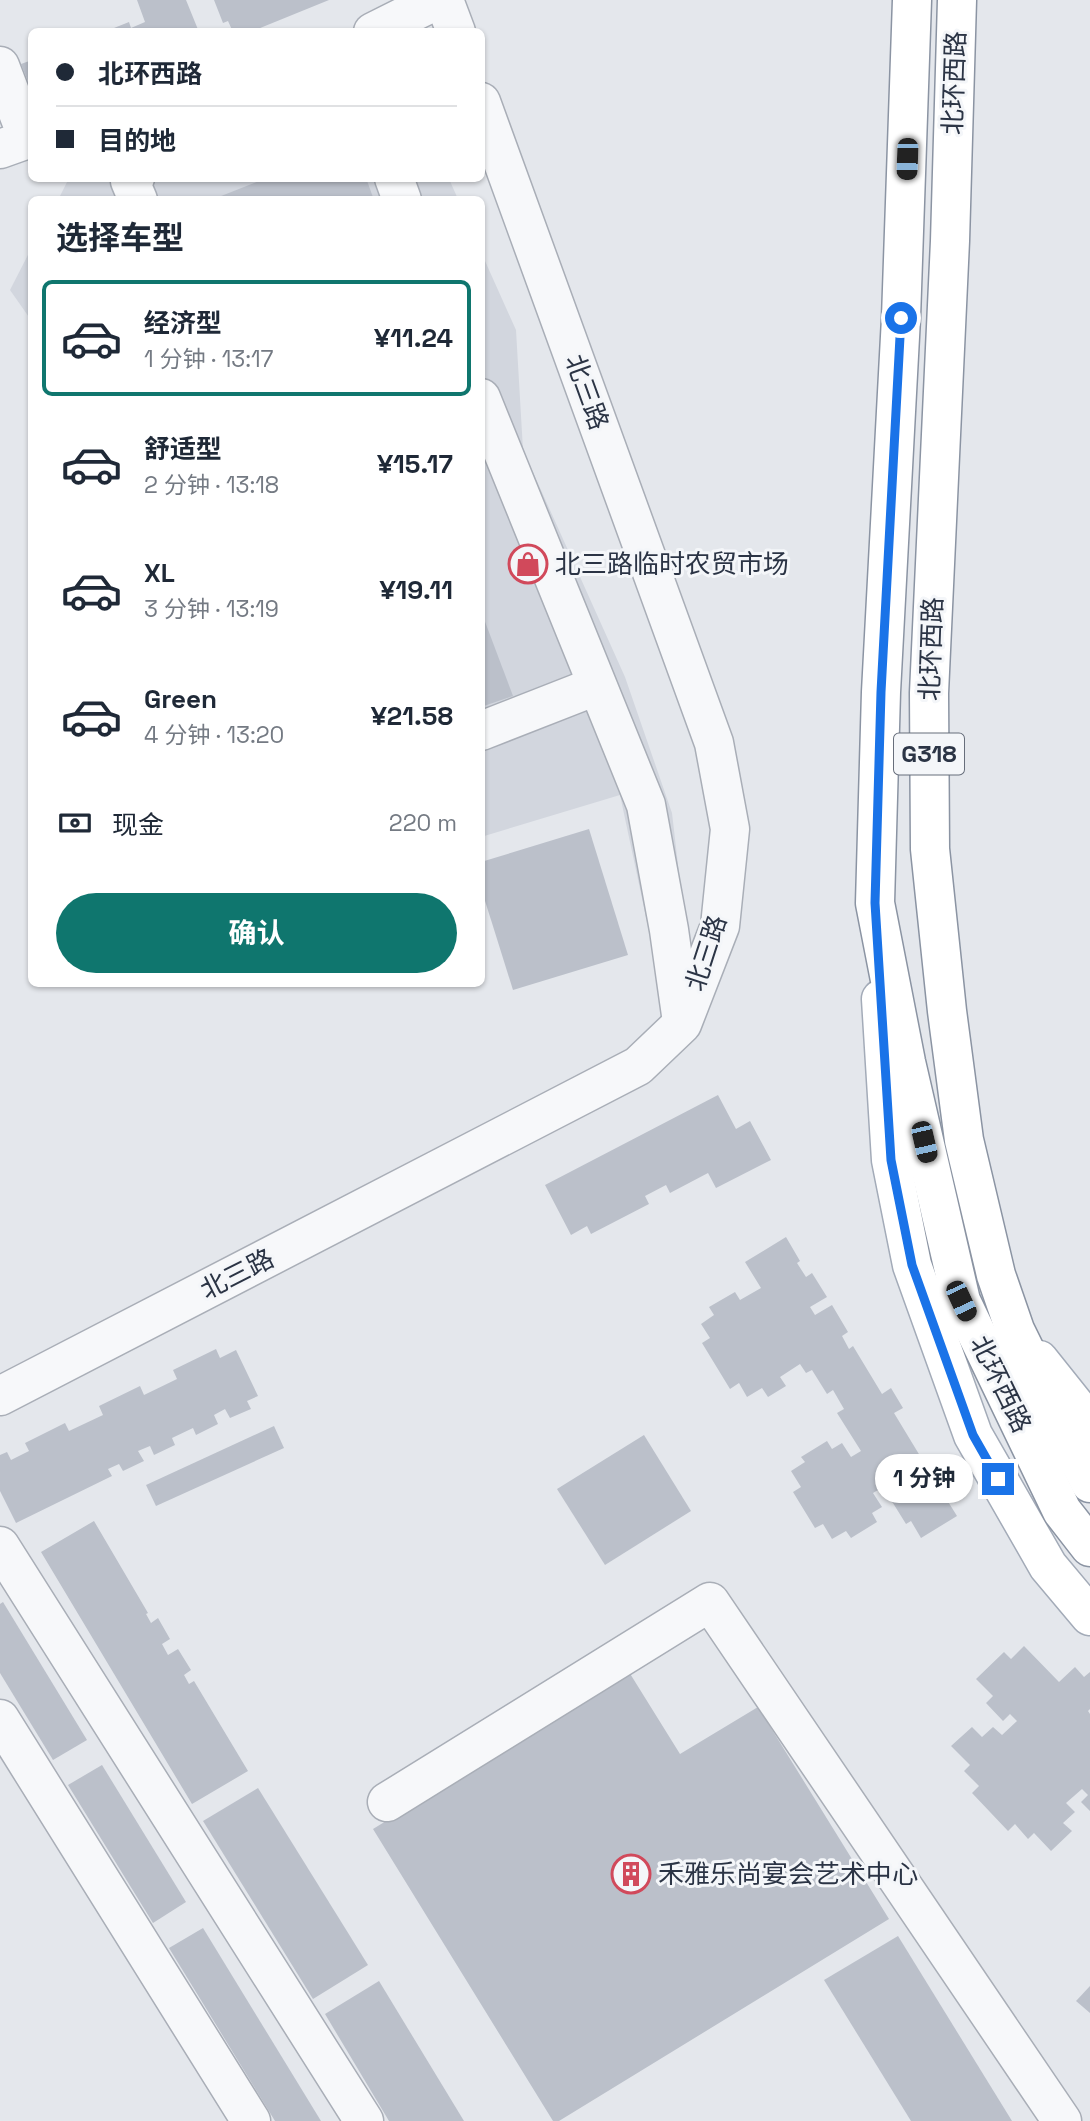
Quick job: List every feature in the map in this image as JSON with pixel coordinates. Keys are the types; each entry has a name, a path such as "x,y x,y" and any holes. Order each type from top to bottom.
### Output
{"main road":[{"name":"北环西路","path":"912,0 901,318 881,692 875,903 906,1062 961,1301 1062,1511 1090,1547"},
{"name":"北环西路","path":"957,0 950,241 929,693 930,849 964,1140 996,1275 1016,1330 1090,1483"},
{"path":"875,903 891,1160 912,1265 973,1435 1048,1566 1090,1616"},
{"path":"1016,1330 1090,1424"}],"street":[{"path":"381,28 437,0"},
{"path":"444,0 454,28"},
{"path":"0,66 14,144"},
{"name":"北三路","path":"0,1396 638,1066 682,1024 720,926 730,829 714,743 485,113"},
{"path":"485,408 646,805 669,930 682,1024"},
{"path":"485,730 596,686"},
{"path":"0,1546 364,2121"},
{"path":"387,1802 710,1602 1062,2121"},
{"path":"0,1719 251,2121"}],"shaded area":[{"path":"67,182 450,182 457,196 60,196"},
{"path":"28,255 28,316 10,290"},
{"name":"北三路临时农贸市场","path":"485,261 516,330 523,450 625,677 672,813 685,925 650,936 620,795 485,836"}],"building":[{"path":"137,0 186,0 197,28 131,28 145,22"},
{"path":"214,0 329,0 260,28 231,28 228,21 223,23"},
{"path":"129,22 131,28 114,28"},
{"path":"28,61 28,82 21,64"},
{"path":"257,182 367,182 373,196 221,196"},
{"path":"485,622 513,696 485,706"},
{"path":"589,829 628,955 513,990 485,901 485,861"},
{"path":"718,1095 736,1129 750,1121 771,1160 716,1188 708,1173 670,1193 666,1185 645,1196 649,1204 591,1234 587,1226 571,1235 545,1185"},
{"path":"786,1237 806,1277 812,1273 827,1297 810,1307 815,1315 832,1305 848,1332 842,1336 849,1349 853,1346 882,1394 891,1388 903,1408 894,1413 931,1474 937,1470 949,1488 942,1492 957,1516 921,1538 911,1521 906,1524 883,1487 873,1493 882,1507 872,1513 877,1522 851,1538 846,1531 832,1539 823,1524 815,1528 793,1492 801,1487 791,1471 805,1462 801,1457 827,1441 832,1449 842,1443 851,1457 861,1451 837,1413 844,1409 833,1390 827,1394 812,1370 806,1373 800,1364 780,1377 786,1386 768,1397 762,1388 747,1397 739,1383 730,1389 702,1343 710,1338 701,1324 714,1315 709,1307 735,1292 740,1300 761,1288 745,1262"},
{"path":"216,1349 220,1358 236,1350 258,1396 247,1401 251,1409 230,1418 225,1409 214,1415 218,1424 196,1435 193,1428 172,1438 175,1445 154,1455 150,1446 138,1451 144,1461 123,1471 119,1464 108,1469 112,1476 16,1523 0,1491 0,1455 7,1452 11,1460 29,1451 25,1443 65,1423 69,1431 103,1415 99,1406 140,1386 144,1395 177,1379 173,1370"},
{"path":"274,1426 284,1448 156,1506 146,1485"},
{"path":"644,1435 691,1511 605,1565 557,1489"},
{"path":"94,1521 148,1613 146,1614 151,1623 158,1618 170,1639 162,1644 168,1655 178,1649 191,1670 184,1675 189,1684 194,1681 248,1771 192,1804 41,1552"},
{"path":"3,1602 87,1740 53,1760 0,1673 0,1604"},
{"path":"1024,1646 1059,1682 1075,1667 1084,1677 1090,1672 1090,1811 1081,1802 1088,1795 1082,1789 1066,1803 1075,1812 1063,1823 1072,1831 1051,1851 1034,1833 1028,1839 1015,1824 1008,1831 972,1793 979,1786 964,1771 970,1765 951,1746 972,1727 982,1737 993,1727 1002,1735 1017,1721 1010,1714 1003,1721 986,1703 993,1696 976,1679 1004,1652 1011,1659"},
{"name":"禾雅乐尚宴会艺术中心","path":"629,1672 680,1754 758,1707 889,1919 559,2121 553,2121 373,1829"},
{"path":"102,1765 186,1902 153,1923 68,1785"},
{"path":"258,1788 368,1965 313,1999 203,1821"},
{"path":"203,1928 321,2121 275,2121 169,1948"},
{"path":"898,1936 1012,2121 911,2121 824,1980"},
{"path":"379,1981 464,2121 389,2121 325,2014"},
{"path":"1090,1986 1090,2013 1076,2001"}],"place":[{"name":"北三路临时农贸市场","path":"528,564"},
{"name":"禾雅乐尚宴会艺术中心","path":"631,1874"}],"route":[{"path":"901,318 881,692 875,903 891,1160 912,1265 973,1435 998,1479"}]}
